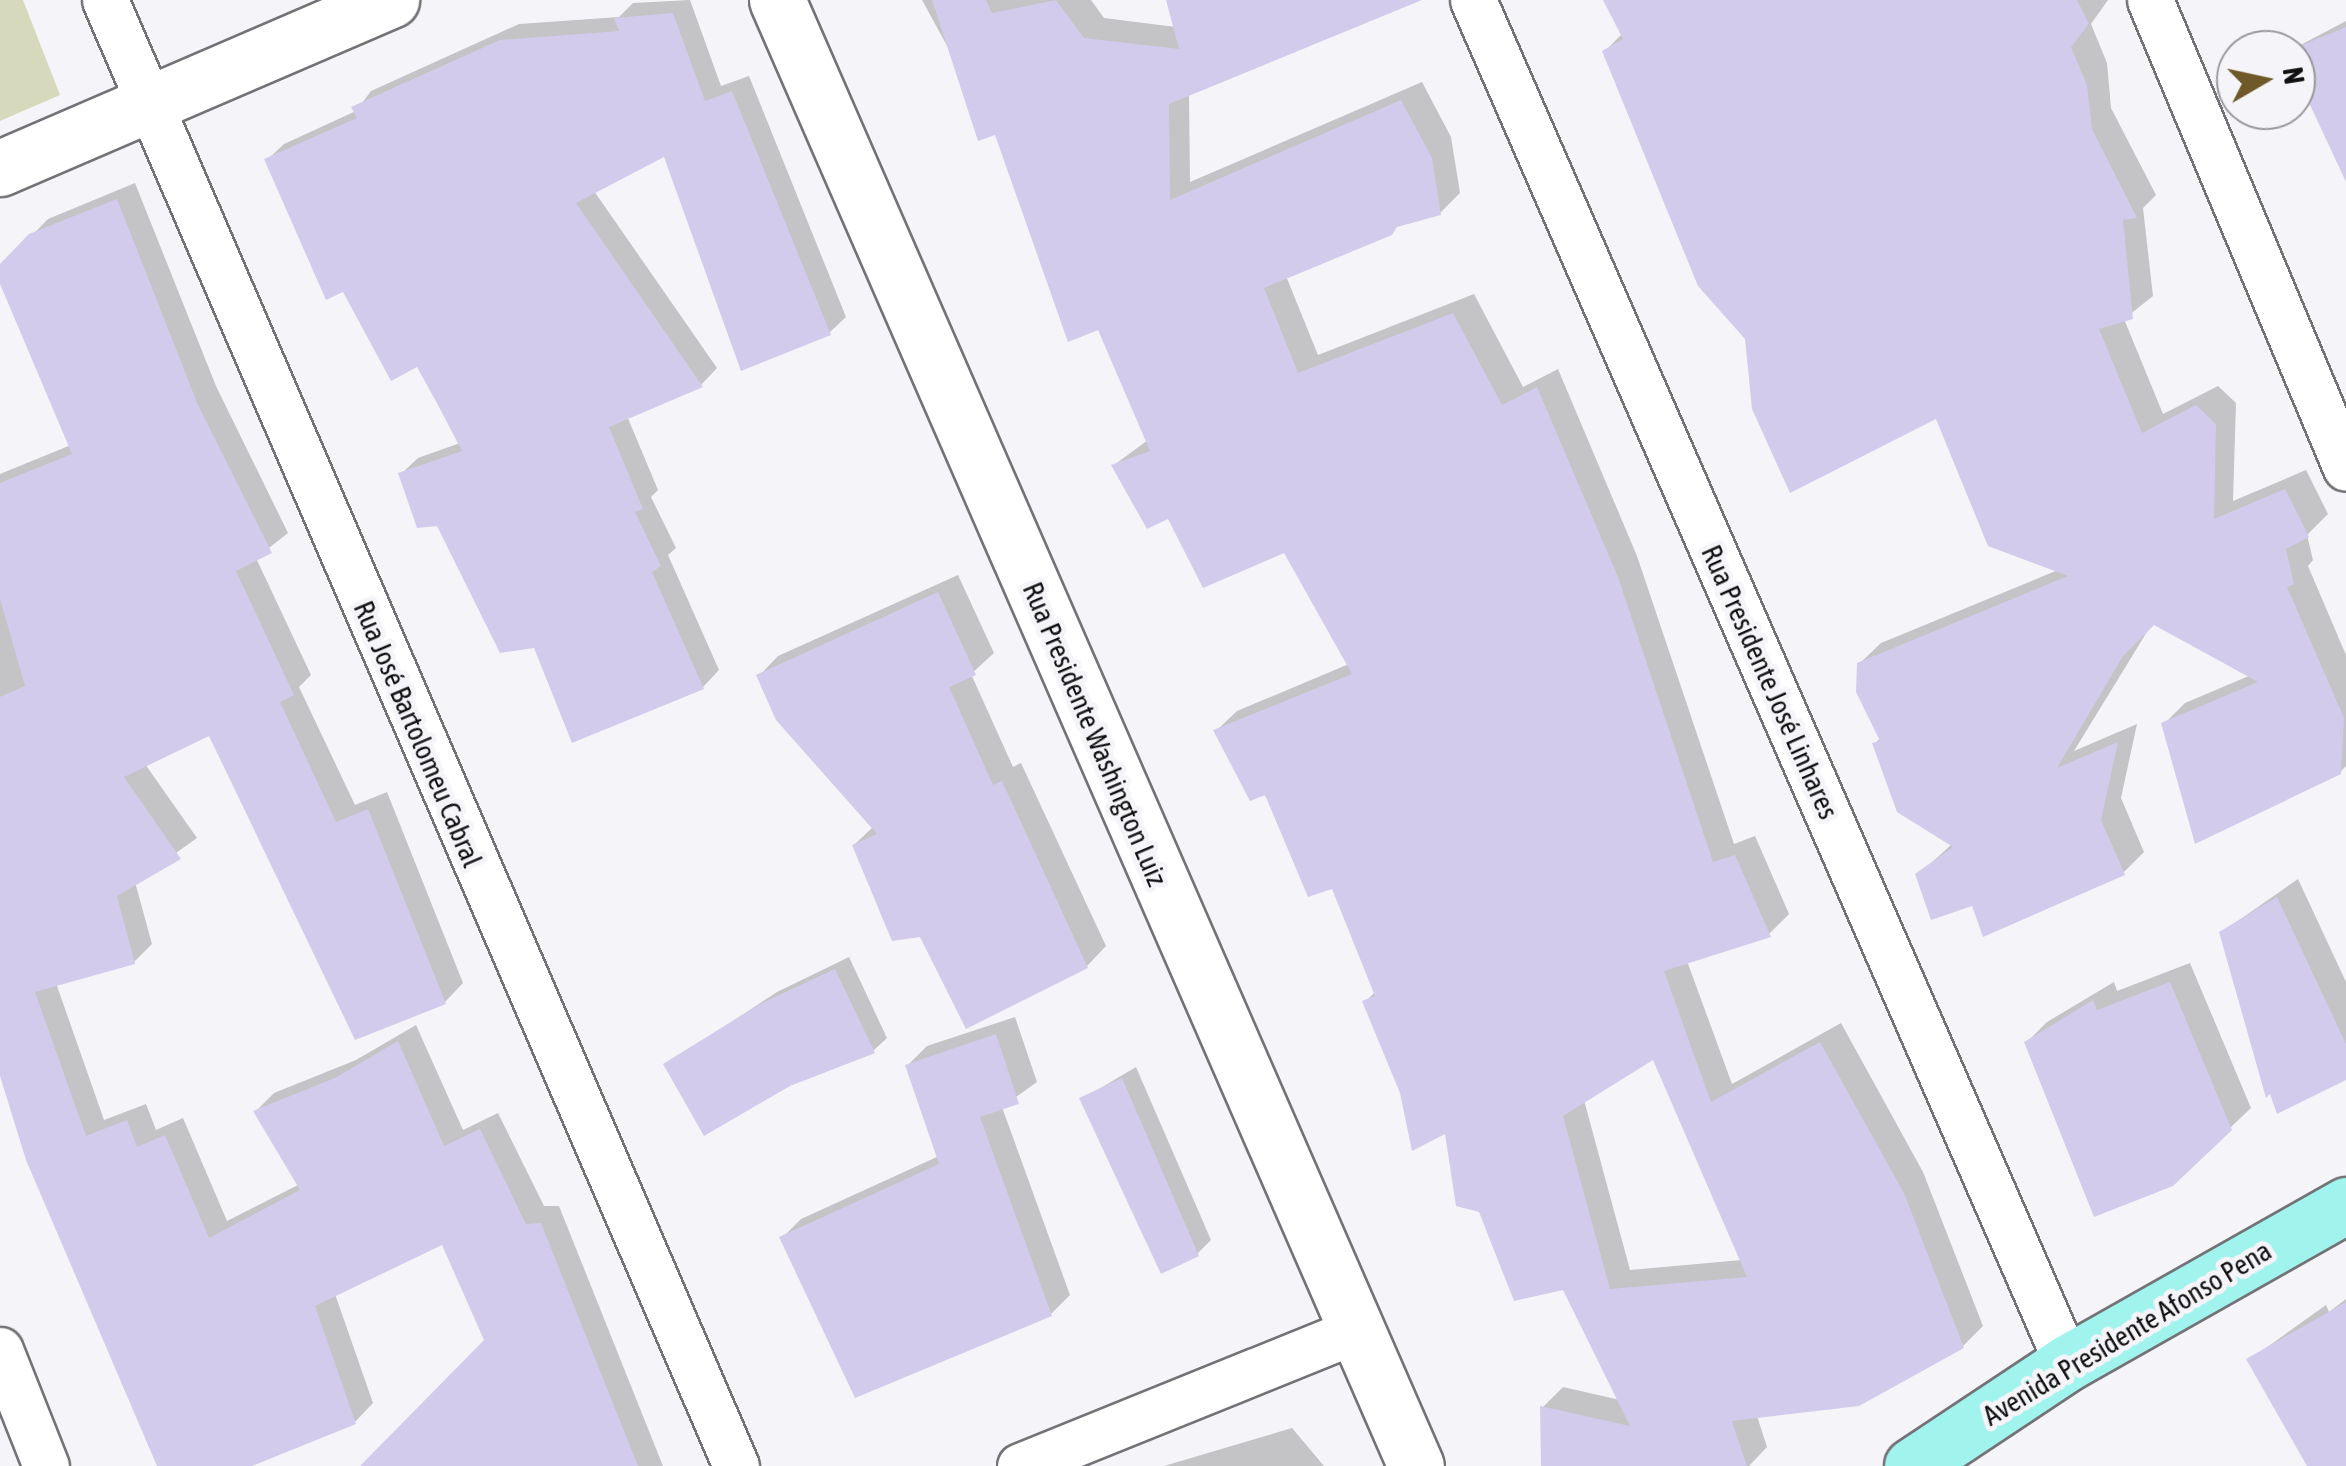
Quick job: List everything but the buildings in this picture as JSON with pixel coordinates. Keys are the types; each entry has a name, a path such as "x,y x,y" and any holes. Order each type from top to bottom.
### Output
{"main road":[{"path":"0,168 390,0"},
{"name":"Rua Presidente Washington Luiz","path":"777,0 1416,1466"},
{"name":"Avenida Presidente Afonso Pena","path":"1912,1466 2067,1363 2346,1205"}],"street":[{"name":"Rua José Bartolomeu Cabral","path":"105,0 144,104 736,1466"},
{"name":"Rua Presidente José Linhares","path":"1473,0 2067,1363"},
{"path":"2150,0 2346,468"},
{"path":"1020,1466 1354,1331"},
{"path":"0,1350 46,1466"}],"green space":[{"path":"0,0 23,0 60,95 0,121"}]}
